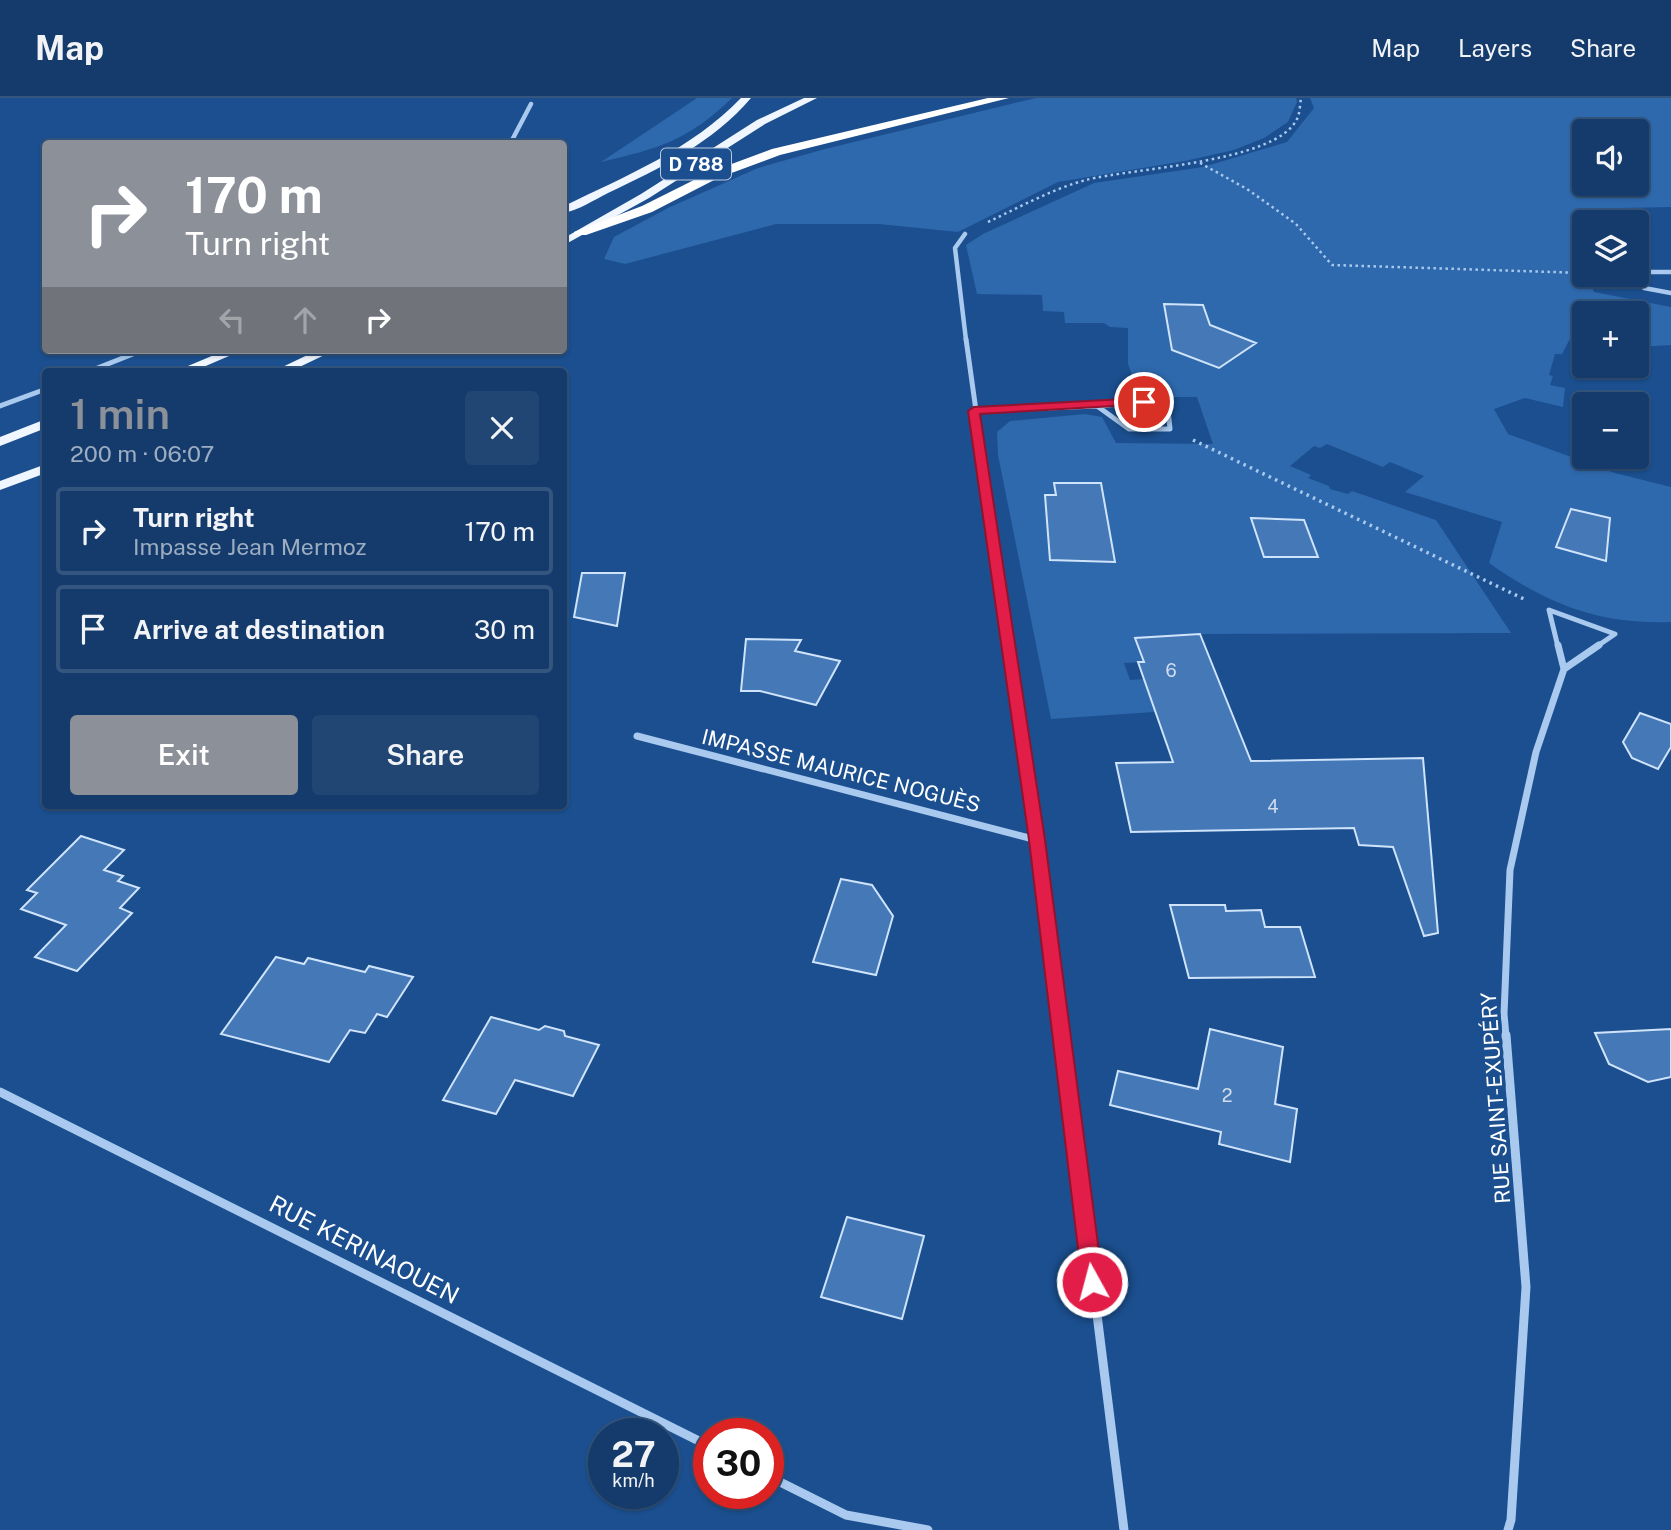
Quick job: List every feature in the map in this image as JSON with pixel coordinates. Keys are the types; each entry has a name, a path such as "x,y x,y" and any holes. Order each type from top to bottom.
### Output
{"highway":[{"path":"581,232 647,209 715,175 776,152 1003,98"}],"main road":[{"name":"D 788","path":"567,208 674,154 730,117 746,98"},
{"name":"D 788","path":"567,240 645,196 761,122 812,98"},
{"path":"190,368 227,354"},
{"path":"286,368 319,354"},
{"path":"0,442 42,425"},
{"path":"0,486 42,469"}],"street":[{"path":"512,140 531,103"},
{"path":"965,234 955,248 974,411 1037,840 1124,1530"},
{"path":"1671,272 1645,272 1644,288 1671,293"},
{"path":"98,368 133,354"},
{"path":"0,407 42,390"},
{"path":"974,411 1167,400 1170,429 1129,429 1097,405"},
{"path":"1549,610 1615,634 1564,669 1549,610"},
{"name":"RUE SAINT-EXUPÉRY","path":"1508,1530 1511,1520 1526,1287 1504,1014 1510,870 1536,752 1564,669"},
{"name":"IMPASSE MAURICE NOGUÈS","path":"637,736 1037,840"},
{"name":"RUE KERINAOUEN","path":"0,1092 693,1438"},
{"path":"784,1484 846,1515 929,1530"}],"path":[{"path":"965,234 1031,201 1089,179 1200,163 1272,140 1295,123 1303,103 1301,98"},
{"path":"1200,163 1247,189 1296,223 1332,265 1572,273"},
{"path":"1170,429 1549,610"}],"shaded area":[{"path":"697,98 732,98 701,124 672,141 601,162"},
{"path":"1036,98 1296,98 1297,102 1288,122 1264,138 1234,150 1058,182 958,232 879,224 776,224 625,264 604,259 614,237 668,208 758,168"},
{"path":"1310,98 1671,98 1671,207 1572,210 1572,287 1592,287 1594,292 1640,301 1572,301 1572,335 1562,354 1555,354 1549,375 1553,376 1550,385 1565,388 1563,407 1525,398 1494,409 1508,434 1572,457 1572,469 1604,469 1671,487 1671,622 1620,620 1597,615 1575,609 1532,590 1489,563 1502,522 1405,492 1424,476 1390,462 1383,467 1327,444 1320,448 1314,446 1290,466 1311,475 1308,478 1329,486 1330,489 1348,494 1352,491 1436,520 1511,633 1200,634 1135,639 1144,662 1124,663 1130,680 1144,679 1183,710 1051,719 998,455 997,432 1010,421 1085,414 1102,417 1116,443 1213,444 1197,397 1140,397 1128,364 1128,328 1110,327 1104,323 1065,323 1064,312 1043,311 1042,295 977,294 966,245 983,234 1094,183 1203,167 1287,142 1314,108"},
{"path":"1649,303 1671,307 1671,345 1649,346"}],"building":[{"path":"1164,304 1203,305 1210,325 1256,343 1219,368 1172,350"},
{"path":"1054,483 1101,483 1115,562 1050,560 1045,495 1056,495"},
{"path":"1571,509 1610,518 1606,561 1556,547"},
{"path":"1251,518 1304,520 1318,557 1264,557"},
{"path":"582,573 625,573 617,626 574,617"},
{"path":"1200,634 1251,761 1423,758 1438,933 1424,936 1393,847 1359,845 1354,828 1131,832 1116,763 1173,762 1138,662 1144,662 1135,638"},
{"path":"746,639 801,640 795,651 840,661 816,705 760,691 741,691"},
{"path":"1640,713 1671,724 1671,747 1658,769 1632,758 1623,742"},
{"path":"81,836 124,850 104,870 123,876 118,881 139,888 120,908 132,913 77,971 35,957 66,925 21,909 37,893 27,890"},
{"path":"841,879 872,885 893,916 876,975 813,962"},
{"path":"1170,905 1225,905 1226,911 1261,910 1265,927 1300,927 1315,977 1189,978"},
{"path":"276,957 304,964 308,958 365,972 369,966 413,977 387,1017 377,1014 365,1033 350,1030 329,1062 221,1034"},
{"path":"491,1017 539,1030 545,1026 564,1031 565,1036 599,1045 573,1096 515,1080 496,1114 443,1100"},
{"path":"1210,1029 1283,1047 1275,1104 1297,1109 1290,1162 1219,1144 1221,1132 1110,1105 1118,1071 1198,1089"},
{"path":"1671,1029 1671,1077 1648,1082 1609,1064 1595,1033"},
{"path":"847,1217 924,1236 902,1319 821,1297"}],"route":[{"path":"1092,1282 1037,840 974,411 1144,402"}]}
